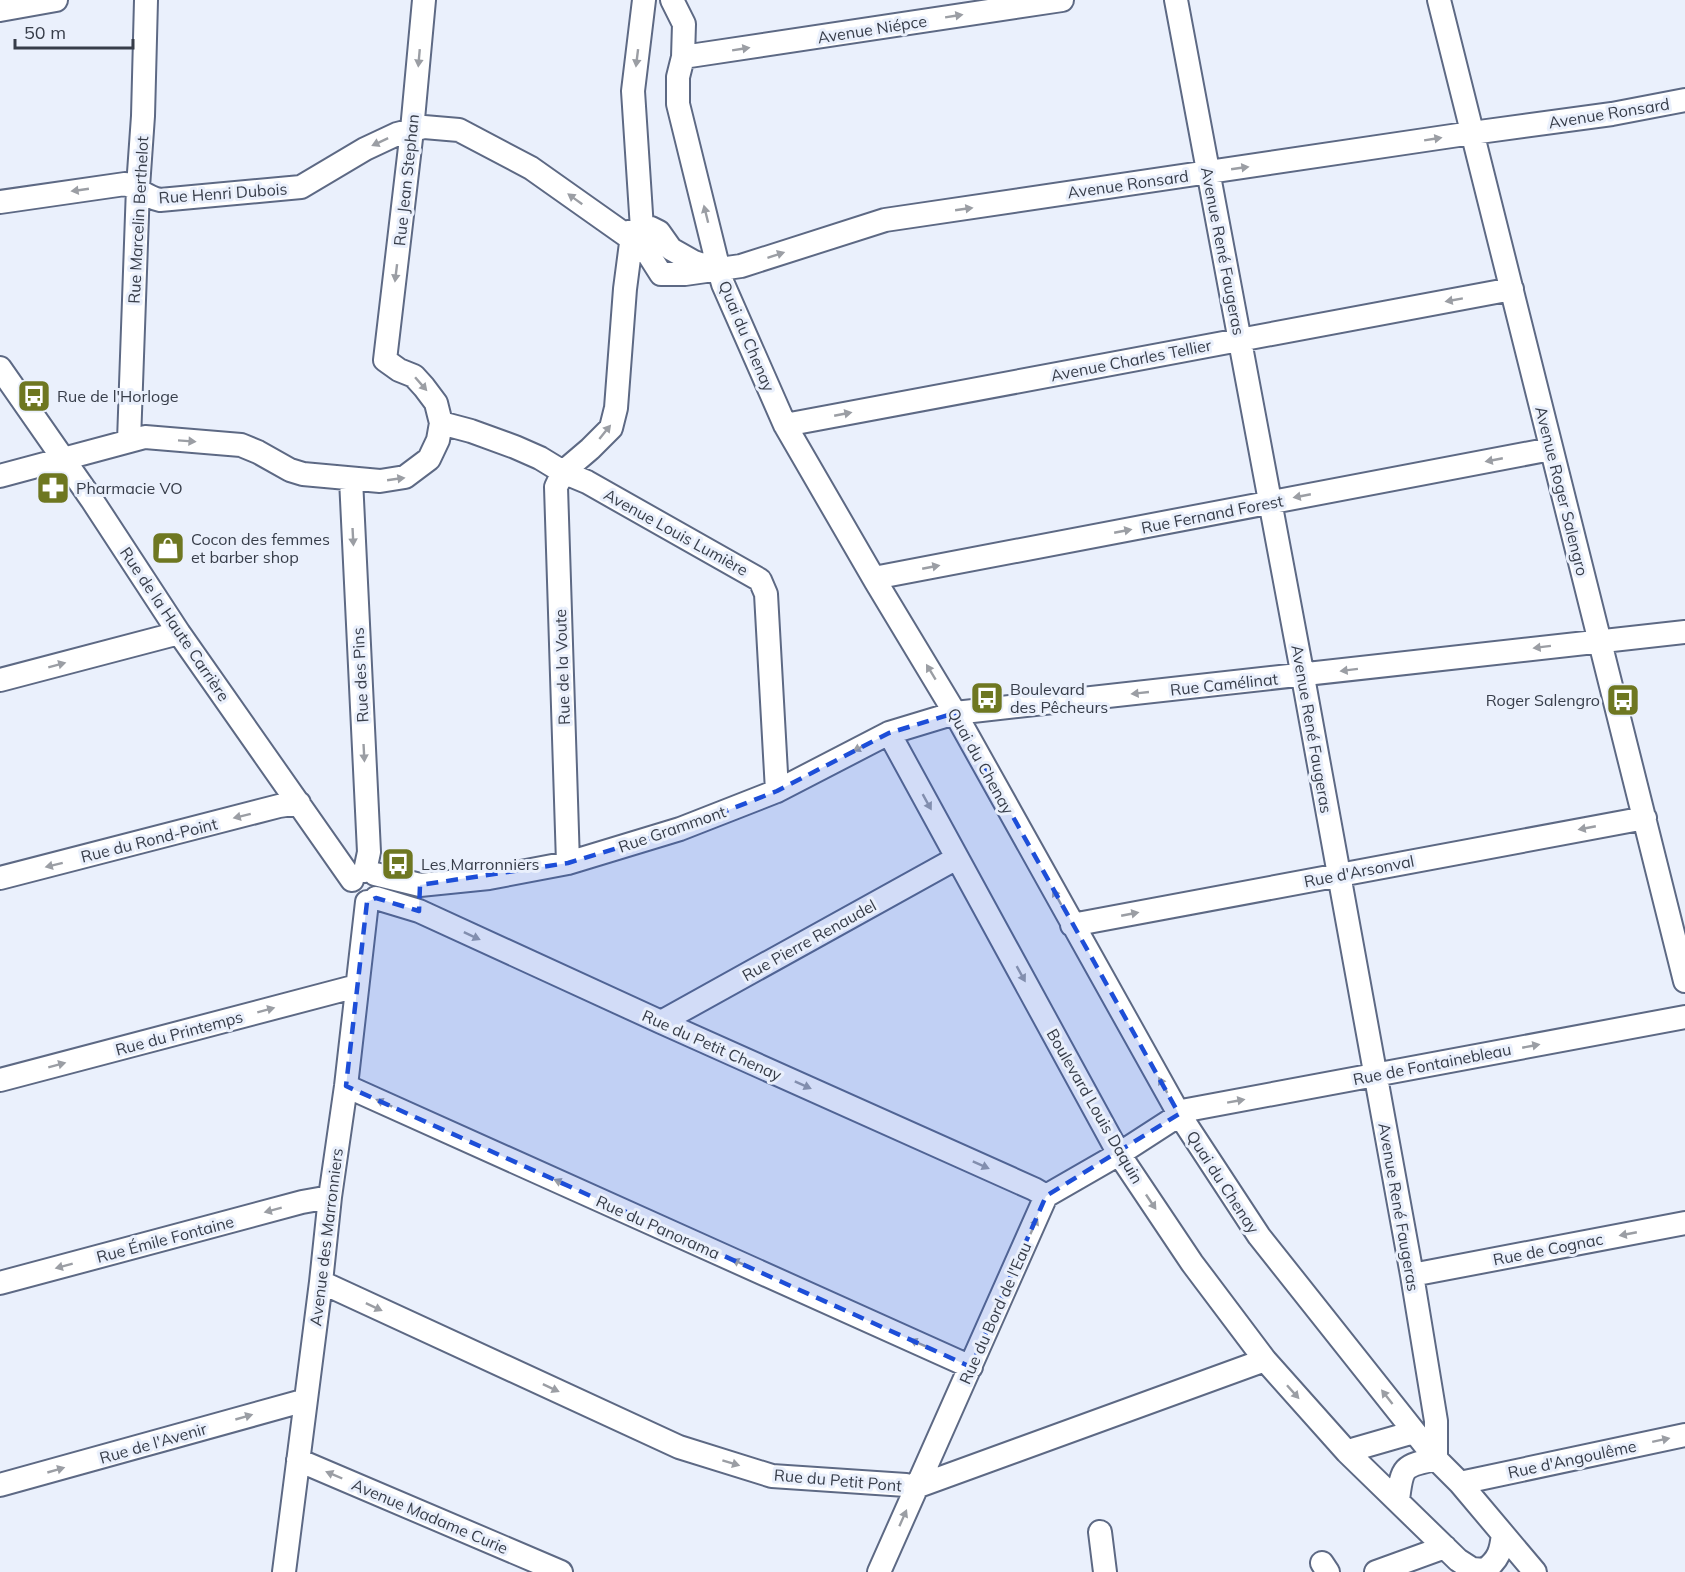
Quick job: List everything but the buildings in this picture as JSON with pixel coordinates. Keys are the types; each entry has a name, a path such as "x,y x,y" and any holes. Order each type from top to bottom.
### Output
{"street":[{"path":"0,10 57,0"},
{"name":"Rue Marcelin Berthelot","path":"129,441 146,0"},
{"name":"Rue Jean Stephan","path":"424,0 386,360 399,370 414,376 424,387 436,403 441,423"},
{"path":"563,472 610,428 616,408 632,231 633,91 644,0"},
{"name":"Quai du Chenay","path":"672,0 684,24 683,57 678,77 678,104 719,270 723,284 785,425 954,712 1179,1114 1259,1236 1436,1459 1460,1483 1503,1534"},
{"name":"Avenue Niépce","path":"683,57 1062,0"},
{"name":"Avenue René Faugeras","path":"1176,0 1412,1275 1437,1421 1436,1459"},
{"name":"Avenue Roger Salengro","path":"1439,0 1685,981"},
{"name":"Avenue Ronsard","path":"626,289 633,279 645,274 685,274 741,267 885,220 1612,114 1685,100"},
{"name":"Rue Henri Dubois","path":"0,202 125,184 138,187 148,196 160,200 301,187 365,149 397,134 424,127 459,130 531,168 632,231 651,228 659,231 672,249 694,262 719,270"},
{"path":"632,231 661,274"},
{"name":"Avenue Charles Tellier","path":"785,425 1512,289"},
{"name":"Rue de la Haute Carrière","path":"0,368 299,803 364,875 351,885 353,895 362,902 372,900"},
{"path":"0,476 145,437 241,445 290,470 303,474 380,481 405,477 429,459 438,440 441,423"},
{"name":"Avenue Louis Lumière","path":"441,423 471,431 540,458 563,472 587,482 760,580 766,594 777,791"},
{"name":"Rue Fernand Forest","path":"874,578 1551,449"},
{"name":"Rue de la Voute","path":"563,472 556,487 568,863"},
{"name":"Rue des Pins","path":"351,479 369,852 364,875"},
{"name":"Rue Camélinat","path":"954,712 1685,632"},
{"path":"0,680 180,633"},
{"name":"Rue Grammont","path":"364,875 420,885 489,878 568,863 680,829 777,791 889,733 954,712"},
{"name":"Boulevard Louis Daquin","path":"889,733 1119,1154 1192,1263 1265,1360 1347,1452 1458,1560 1479,1571"},
{"name":"Rue du Rond-Point","path":"0,878 279,806 299,803"},
{"name":"Rue d'Arsonval","path":"1072,925 1645,818"},
{"name":"Rue Pierre Renaudel","path":"661,1022 957,858"},
{"path":"419,911 417,894 420,885"},
{"name":"Rue du Petit Chenay","path":"372,900 419,911 661,1022 1034,1188 1046,1196"},
{"name":"Avenue des Marronniers","path":"284,1572 357,986 372,900"},
{"name":"Rue du Printemps","path":"0,1080 357,986"},
{"name":"Rue de Fontainebleau","path":"1179,1114 1187,1110 1685,1017"},
{"name":"Rue du Panorama","path":"346,1086 971,1367"},
{"path":"1046,1196 1119,1154 1179,1114"},
{"name":"Rue du Bord de l'Eau","path":"879,1572 1046,1196"},
{"name":"Rue Émile Fontaine","path":"0,1283 302,1202 330,1197"},
{"name":"Rue de Cognac","path":"1412,1275 1685,1223"},
{"name":"Rue du Petit Pont","path":"321,1282 679,1448 772,1476 916,1487 1265,1360"},
{"name":"Rue de l'Avenir","path":"0,1485 306,1400"},
{"path":"1355,1449 1414,1432"},
{"name":"Rue d'Angoulême","path":"1460,1483 1685,1435"},
{"path":"1398,1500 1401,1476 1406,1468 1412,1464 1436,1459"},
{"name":"Avenue Madame Curie","path":"298,1460 561,1572"},
{"path":"1100,1532 1105,1572"},
{"path":"1479,1571 1496,1562 1500,1555 1503,1534"},
{"path":"1503,1534 1535,1572"},
{"path":"1376,1572 1445,1547"}],"highlighted area":[{"path":"955,713 1179,1114 1046,1196 971,1367 346,1086 367,902 376,898 419,911 420,885 568,863 680,829 777,791 889,733"}],"place":[{"name":"Rue de l'Horloge","path":"34,396"},
{"name":"Pharmacie VO","path":"53,488"},
{"name":"Cocon des femmes et barber shop","path":"168,548"},
{"name":"Boulevard des Pêcheurs","path":"987,698"},
{"name":"Roger Salengro","path":"1623,700"},
{"name":"Les Marronniers","path":"398,864"}]}
